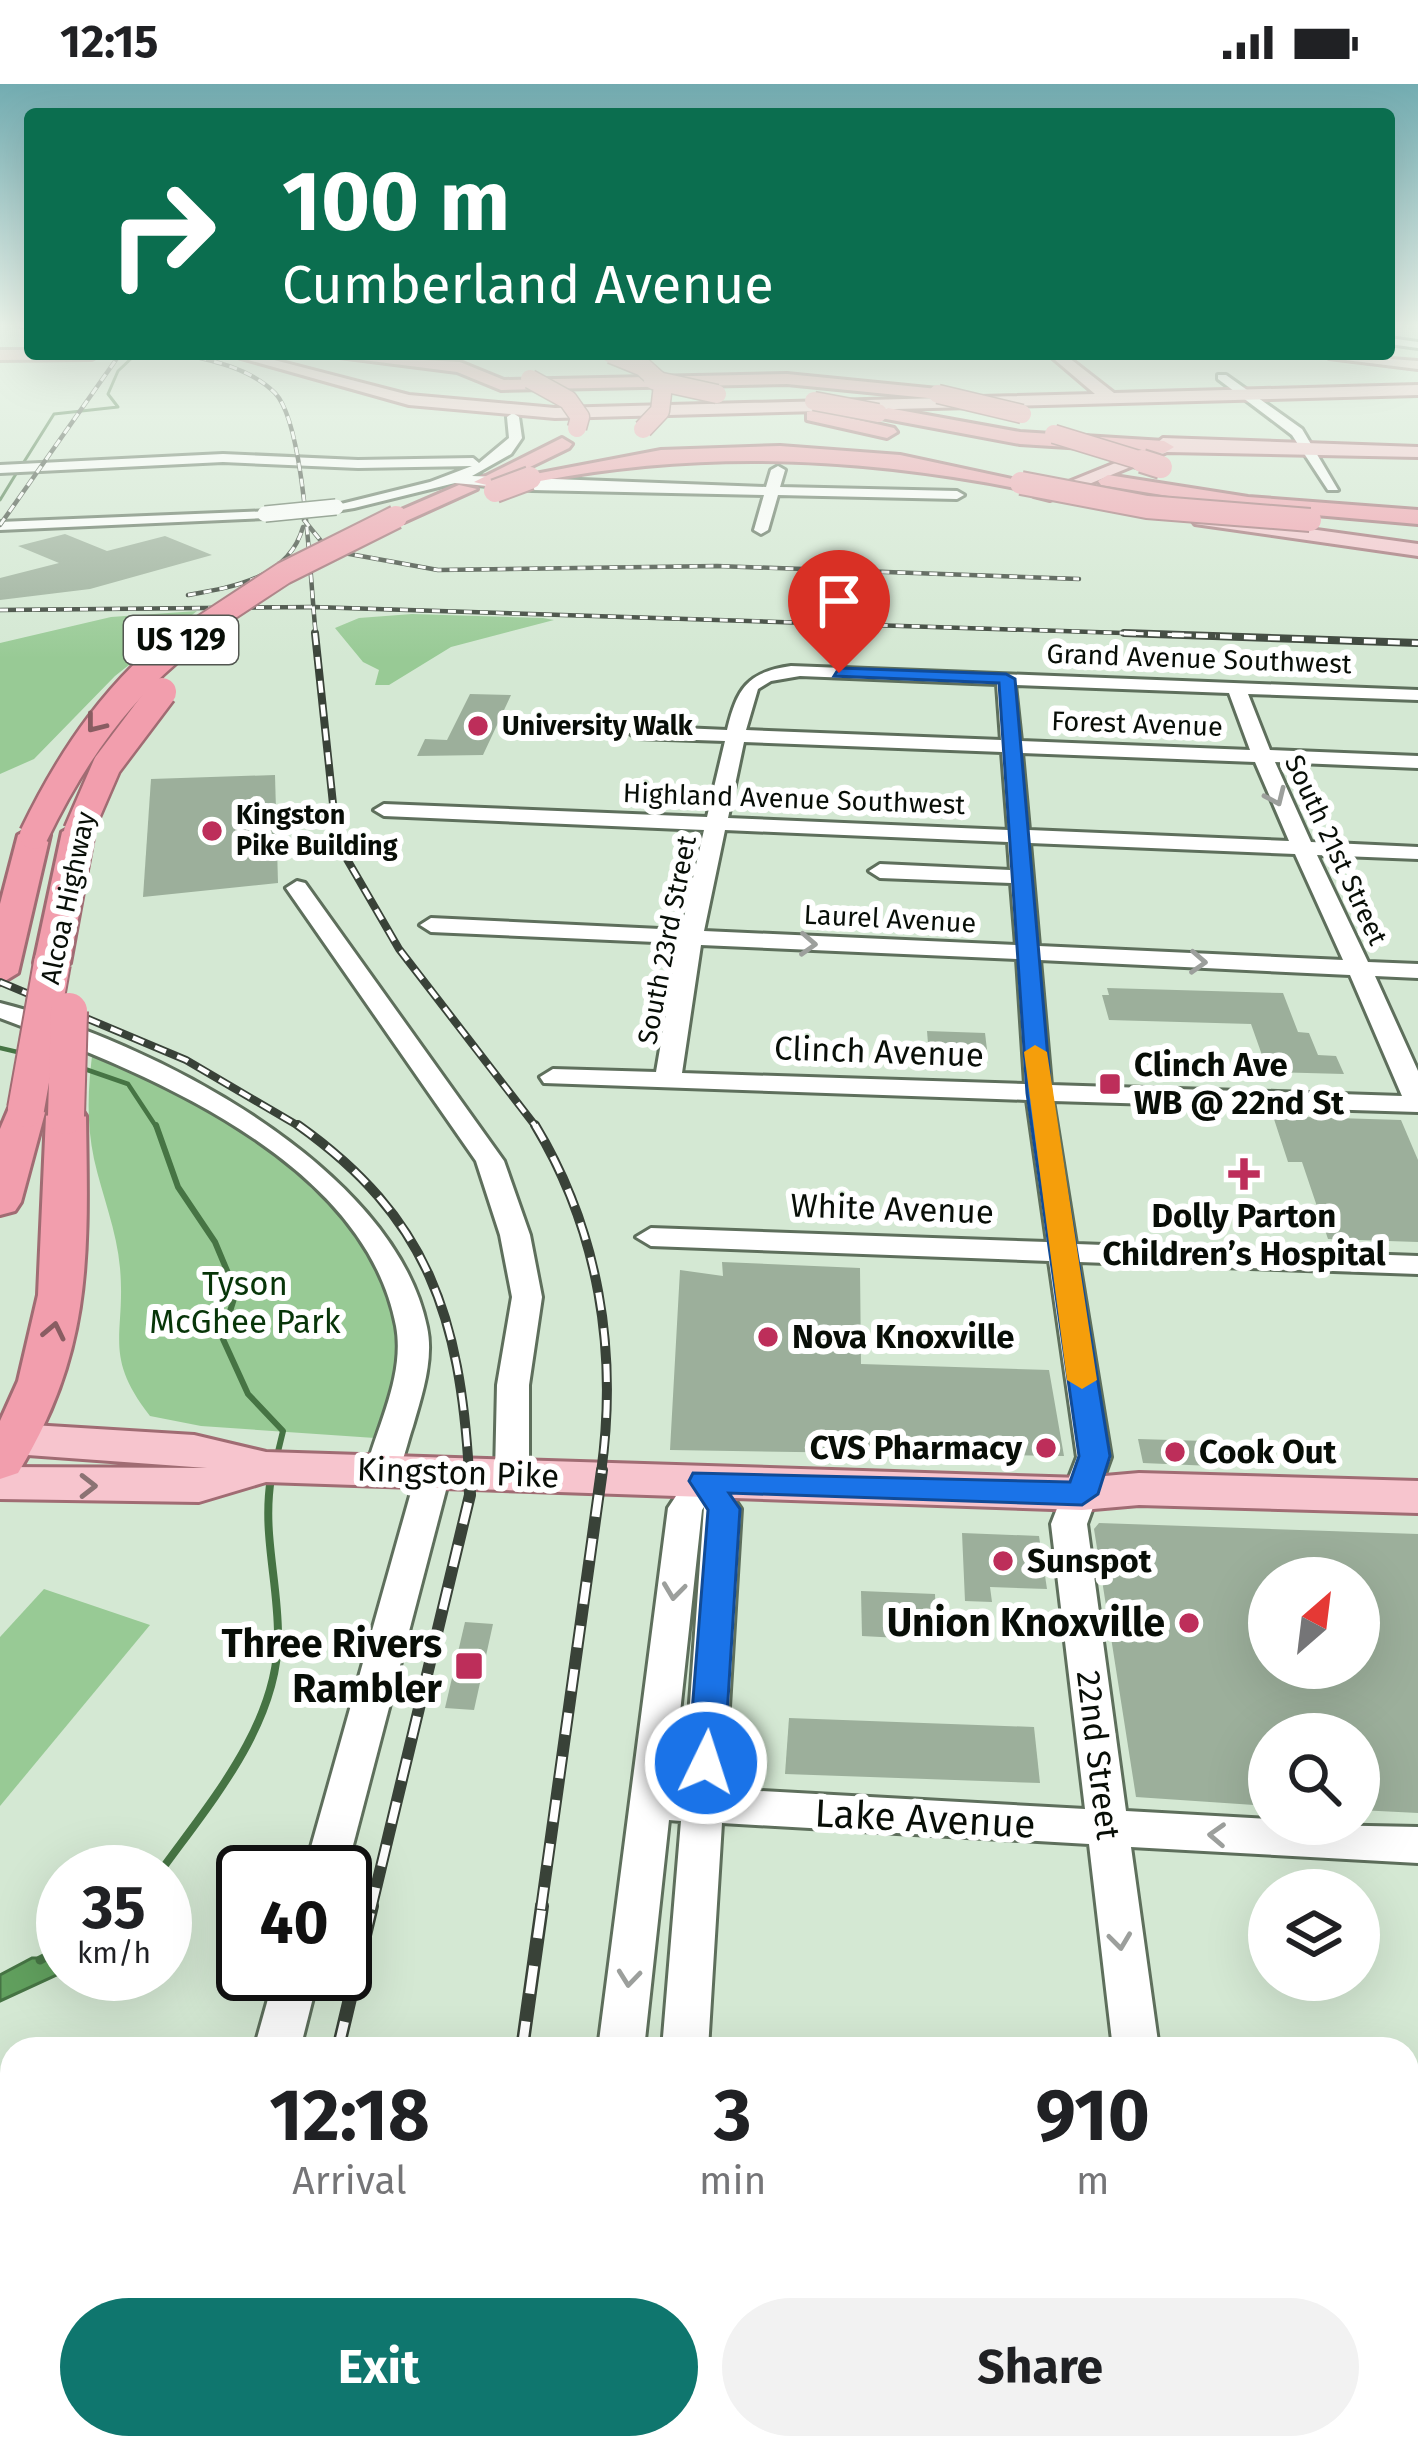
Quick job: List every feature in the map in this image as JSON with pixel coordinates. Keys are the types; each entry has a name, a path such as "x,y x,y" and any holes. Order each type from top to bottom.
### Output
{"highway":[{"path":"495,479 555,449 568,437"},
{"path":"495,479 592,437"},
{"path":"495,479 620,437"},
{"path":"904,437 1034,485 1114,483 1248,503 1418,514"},
{"path":"935,437 1079,471"},
{"path":"945,437 1114,483 1418,547"},
{"path":"1013,437 1158,439"},
{"path":"1112,437 1158,439 1305,496 1418,514"},
{"path":"495,479 639,456 727,449 857,459 1147,507 1310,520 1418,514"},
{"name":"Alcoa Highway","path":"3,959 34,835 54,784 82,740 158,658 255,589 396,517 495,479"},
{"name":"Alcoa Highway","path":"46,1112 63,969 65,908 78,832 127,733 201,654 328,567 427,519 495,479"},
{"path":"0,1202 46,1112"},
{"path":"4,1455 31,1418 42,1384 69,1245 46,1112"}],"main road":[{"path":"1034,485 1158,439 1418,452"},
{"path":"1034,485 1418,547"},
{"name":"Kingston Pike","path":"4,1455 185,1468 199,1486 266,1467 1082,1494"},
{"path":"1082,1494 1139,1489 1418,1498"},
{"path":"1082,1494 1142,1505 1418,1515"}],"street":[{"path":"0,526 265,514 380,500 495,479 513,448 512,437"},
{"path":"1292,437 1334,487"},
{"path":"0,469 269,458 495,479 957,495"},
{"path":"761,530 778,470"},
{"name":"Grand Avenue Southwest","path":"763,677 800,671 1418,695"},
{"name":"South 23rd Street","path":"668,1081 691,937 745,693 763,677"},
{"name":"22nd Street","path":"1006,679 1039,1093 1094,1456 1069,1524 1134,2037"},
{"name":"South 21st Street","path":"1236,687 1260,756 1418,1102"},
{"name":"Forest Avenue","path":"638,732 1418,763"},
{"name":"Highland Avenue Southwest","path":"384,809 1418,853"},
{"path":"880,871 1022,877"},
{"path":"297,887 490,1161 526,1297 513,1385 512,1474"},
{"name":"Laurel Avenue","path":"431,925 1027,957 1418,971"},
{"path":"0,1010 105,1047 199,1093 290,1151 345,1203 374,1241 405,1300 413,1330 408,1390 383,1469"},
{"name":"Clinch Avenue","path":"553,1077 1418,1102"},
{"name":"White Avenue","path":"651,1237 1418,1265"},
{"path":"332,1845 434,1471"},
{"path":"622,2037 685,1508 704,1481 724,1509 686,2037"},
{"name":"Lake Avenue","path":"647,1802 1418,1845"},
{"path":"280,2037 290,2001"}],"green space":[{"path":"197,611 115,676 34,759 0,774 0,643 111,617"},
{"path":"412,614 554,620 451,647 389,685 375,685 379,670 363,662 335,628 359,618"},
{"name":"Tyson McGhee Park","path":"93,1048 170,1081 232,1121 305,1182 369,1251 391,1284 403,1331 398,1378 375,1438 201,1426 150,1416 135,1395 121,1360 118,1254 90,1131"},
{"path":"44,1589 150,1625 0,1806 0,1637"}],"shaded area":[{"path":"36,1958 36,1984 0,2001 0,1975"}],"building":[{"path":"65,534 107,551 165,536 212,555 90,589 0,600 0,578 59,563 18,546"},
{"name":"University Walk","path":"470,694 511,695 483,755 417,756 425,739 447,740"},
{"name":"Kingston Pike Building","path":"275,775 278,883 143,897 151,779"},
{"path":"1107,988 1283,993 1298,1032 1309,1033 1318,1055 1336,1056 1344,1074 1268,1072 1251,1024 1109,1020 1102,995 1109,995"},
{"path":"927,1031 985,1033 988,1058 929,1056"},
{"path":"1273,1116 1401,1120 1418,1160 1418,1242 1328,1239 1302,1162 1288,1162"},
{"name":"Nova Knoxville","path":"722,1262 860,1268 861,1364 1049,1370 1064,1456 670,1450 680,1270 723,1276"},
{"name":"Cook Out","path":"1138,1439 1206,1441 1212,1466 1143,1463"},
{"name":"Union Knoxville","path":"1099,1523 1418,1534 1418,1813 1380,1811 1380,1713 1248,1713 1248,1805 1136,1797 1094,1529"},
{"name":"Sunspot","path":"962,1533 1039,1536 1047,1589 990,1587 992,1602 965,1601"},
{"path":"861,1591 935,1594 937,1640 862,1636"},
{"name":"Three Rivers Rambler","path":"465,1622 493,1624 474,1710 445,1708"},
{"path":"789,1718 1034,1727 1040,1783 785,1774"}],"waterway":[{"path":"22,465 40,437"},
{"path":"0,500 19,469"},
{"path":"0,1048 26,1054"},
{"path":"79,1067 128,1084 157,1128"},
{"path":"156,1125 178,1187 215,1242 236,1292 222,1337 248,1394 283,1431 276,1460"},
{"path":"180,1845 238,1761 267,1700 275,1668 278,1635 268,1518 271,1478"}],"railway":[{"path":"0,525 62,437"},
{"path":"294,437 306,523"},
{"path":"306,523 321,541 344,553 438,570 717,566 1079,579"},
{"path":"306,523 314,607"},
{"path":"188,595 241,583 273,569 286,558 303,527"},
{"path":"0,610 314,607"},
{"path":"314,607 1148,634"},
{"path":"314,607 316,636"},
{"path":"315,633 337,842 399,949 536,1126"},
{"path":"1124,633 1148,634"},
{"path":"1148,634 1216,636"},
{"path":"1148,634 1418,643"},
{"path":"0,982 186,1060 301,1128"},
{"path":"298,1125 301,1128"},
{"path":"536,1126 575,1207 598,1293 607,1382 601,1473"},
{"path":"301,1128 379,1197 429,1276 457,1366 469,1473"},
{"path":"372,1905 470,1495 469,1470"},
{"path":"541,1909 602,1470"},
{"path":"524,2037 542,1906"},
{"path":"341,2037 349,2001"}],"slow traffic":[{"path":"1035,1052 1082,1380"}],"place":[{"name":"University Walk","path":"478,726"},
{"name":"Kingston Pike Building","path":"212,831"},
{"name":"Clinch Ave WB @ 22nd St","path":"1110,1084"},
{"name":"Dolly Parton Children’s Hospital","path":"1244,1174"},
{"name":"Nova Knoxville","path":"768,1337"},
{"name":"CVS Pharmacy","path":"1046,1448"},
{"name":"Cook Out","path":"1175,1452"},
{"name":"Sunspot","path":"1003,1561"},
{"name":"Union Knoxville","path":"1189,1623"},
{"name":"Three Rivers Rambler","path":"469,1666"}],"route":[{"path":"706,1763 724,1509 704,1481 1082,1494 1094,1456 1039,1093 1006,679 839,673"}]}
